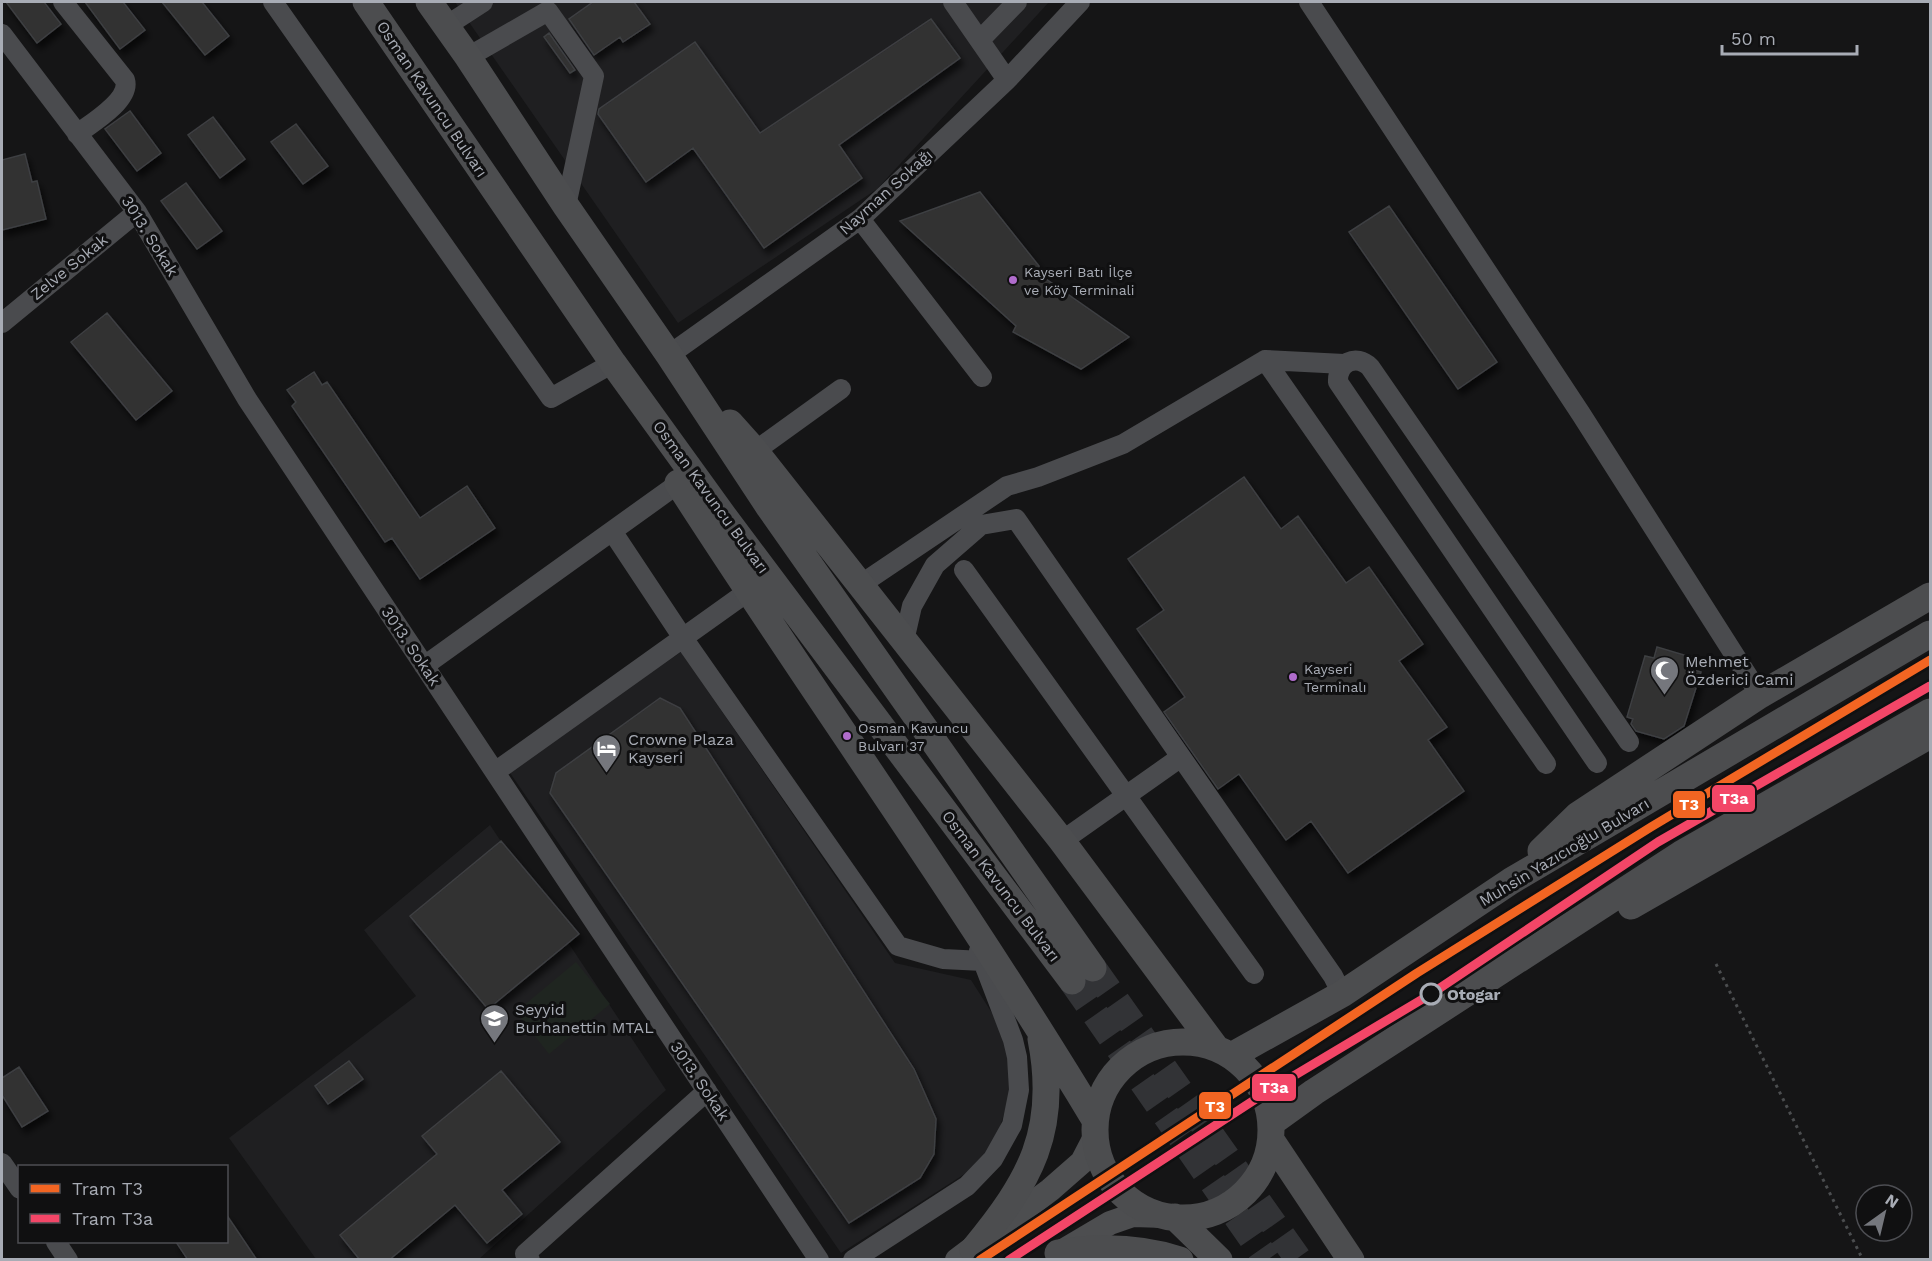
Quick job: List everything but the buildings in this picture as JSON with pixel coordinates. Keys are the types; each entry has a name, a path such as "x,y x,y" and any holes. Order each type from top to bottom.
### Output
{"highway":[{"name":"Osman Kavuncu Bulvarı","path":"366,2 613,363 725,518 1082,975 669,355 429,2"},
{"path":"669,355 755,451 1062,841 1223,1052 1249,1072 1265,1094 1271,1132 1351,1260"},
{"path":"613,363 679,483 1038,1026 1095,1128"},
{"path":"1511,880 1578,815 1760,695 1930,596"},
{"name":"Muhsin Yazıcıoğlu Bulvarı","path":"1223,1052 1342,994 1511,880 1930,634"},
{"path":"1223,1052 1200,1043 1168,1043 1137,1054 1113,1076 1104,1089 1098,1104 1095,1128 1098,1153 1108,1176 1117,1189 1150,1211 1170,1217 1198,1217 1214,1213 1241,1196 1261,1171 1271,1132 1314,1092 1681,854 1930,712"},
{"path":"1534,949 1611,918 1930,735"},
{"path":"965,1255 1005,1209 1020,1187 1028,1174 1039,1145 1046,1096 1038,1026"},
{"path":"1170,1217 1219,1260"},
{"path":"1053,1257 1100,1248 1121,1248 1159,1253 1180,1260"}],"main road":[{"path":"965,1255 1050,1190 1082,1162 1095,1128"},
{"path":"1053,1257 1110,1223 1133,1215 1170,1217"}],"street":[{"path":"63,2 127,85 118,102 77,134"},
{"path":"273,2 551,398 613,363"},
{"path":"446,26 483,2"},
{"path":"954,2 1007,80"},
{"path":"980,40 1017,2"},
{"name":"Nayman Sokağı","path":"669,355 860,219 1007,80 1080,2"},
{"path":"1309,2 1581,414 1760,695"},
{"path":"468,57 549,11 594,76 566,206"},
{"name":"3013. Sokak","path":"2,34 137,212 247,399 819,1260"},
{"name":"Zelve Sokak","path":"2,323 137,212"},
{"path":"860,219 982,377"},
{"path":"1265,360 1546,764"},
{"path":"860,585 1007,486 1038,477 1124,444 1265,360 1344,364 1355,360 1366,363 1370,368 1629,742"},
{"path":"1344,364 1340,369 1338,382 1598,763"},
{"path":"755,451 841,389"},
{"path":"424,666 679,483"},
{"path":"904,641 912,606 935,565 981,525 1016,519 1333,976 1342,994"},
{"path":"612,531 682,638 898,946 943,959 983,961"},
{"path":"964,570 1254,974"},
{"path":"495,772 750,590"},
{"path":"1062,841 1181,757"},
{"path":"853,1260 966,1186 993,1159 1008,1134 1018,1102 1017,1057 1013,1040 966,915"},
{"path":"530,1260 525,1254 707,1091"},
{"path":"2,1163 18,1186"},
{"path":"57,1243 68,1260"}],"path":[{"path":"1716,964 1863,1260"}],"shaded area":[{"path":"455,2 1049,2 877,189 678,323"},
{"path":"681,652 895,963 971,980 992,1013 1004,1040 1010,1086 1008,1101 999,1130 984,1156 974,1168 841,1253 508,770"},
{"name":"Seyyid Burhanettin MTAL","path":"490,825 666,1090 479,1259 316,1259 229,1138 416,996 364,930"},
{"path":"576,962 610,1004 549,1054 516,1012"}],"tunnel":[{"path":"1093,968 1299,1260"},
{"path":"1072,981 1267,1260"}],"tram line":[{"name":"T3","path":"980,1260 1417,973 1651,827 1930,660"},
{"name":"T3a","path":"1009,1260 1265,1093 1431,994 1658,842 1930,686"}],"place":[{"name":"Kayseri Batı İlçe ve Köy Terminali","path":"1013,280"},
{"name":"Kayseri Terminalı","path":"1293,677"},
{"name":"Mehmet Özderici Cami","path":"1664,696"},
{"name":"Osman Kavuncu Bulvarı 37","path":"847,736"},
{"name":"Crowne Plaza Kayseri","path":"607,774"},
{"name":"Otogar","path":"1431,994"},
{"name":"Seyyid Burhanettin MTAL","path":"494,1044"}]}
